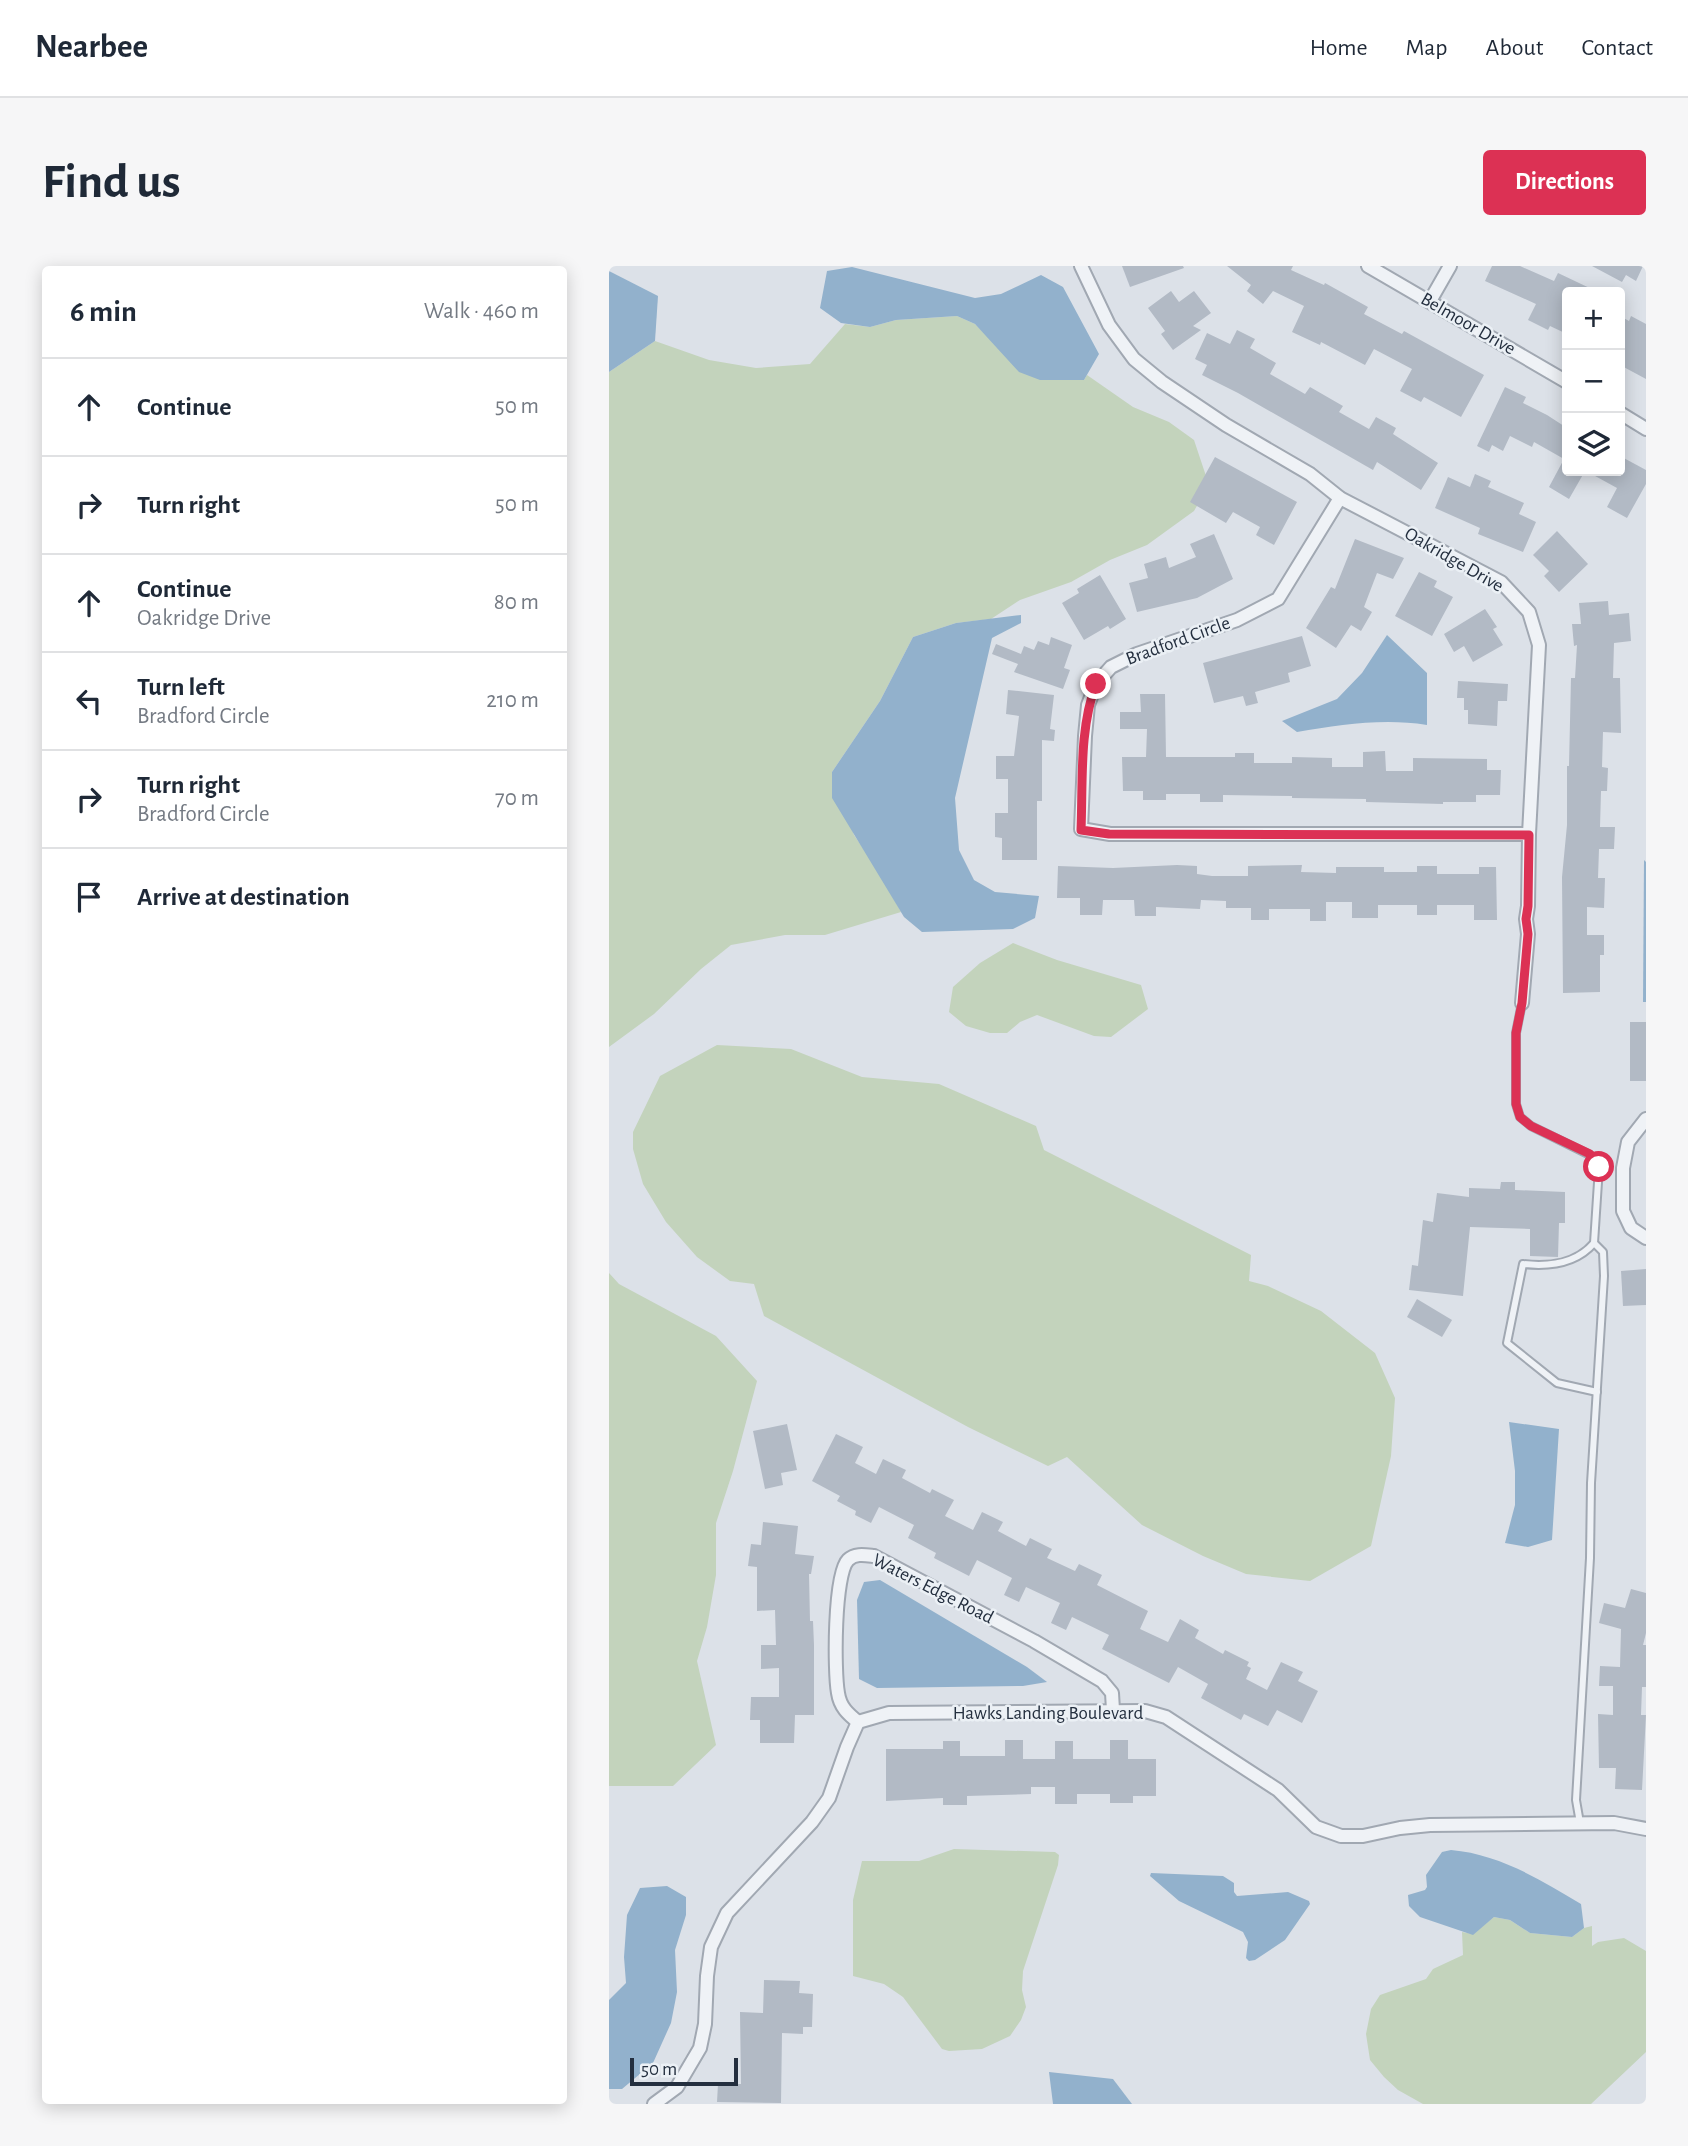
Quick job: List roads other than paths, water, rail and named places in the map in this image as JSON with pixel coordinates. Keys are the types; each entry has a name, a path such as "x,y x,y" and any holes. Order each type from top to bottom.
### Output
{"street":[{"name":"Oakridge Drive","path":"1081,266 1109,325 1134,359 1162,382 1226,425 1310,474 1340,498 1501,582 1529,612 1539,645 1529,835 1526,919 1528,934 1522,1003"},
{"name":"Belmoor Drive","path":"1368,266 1562,379"},
{"path":"1430,301 1450,266"},
{"path":"1625,416 1646,429"},
{"name":"Bradford Circle","path":"1340,498 1278,599 1237,620 1137,654 1111,667 1096,684 1088,705 1081,830 1109,834 1529,835"},
{"path":"1646,1119 1628,1142 1623,1168 1623,1211 1631,1228 1646,1238"},
{"name":"Waters Edge Road","path":"858,1722 845,1712 838,1694 839,1582 841,1571 849,1559 861,1554 874,1556 1034,1641 1102,1681 1112,1693 1113,1710"},
{"name":"Hawks Landing Boulevard","path":"858,1722 889,1713 1145,1711 1166,1717 1278,1790 1316,1827 1341,1836 1363,1836 1430,1825 1614,1822 1646,1829"},
{"path":"654,2104 677,2087 699,2048 705,2024 711,1947 727,1913 812,1822 829,1798 846,1747 858,1722"}],"lane":[{"path":"1522,1003 1516,1033 1516,1104 1520,1117 1531,1126 1590,1154 1599,1167 1594,1243 1587,1251 1561,1264 1523,1264 1507,1343 1557,1383 1597,1392"},
{"path":"1580,1823 1576,1800 1604,1276 1603,1252 1594,1243"}],"water":[{"path":"852,267 975,298 1001,294 1041,275 1063,287 1099,354 1084,380 1040,380 1019,372 975,324 957,316 896,320 870,327 841,323 820,308 827,271"},
{"path":"609,271 658,296 655,341 609,372"},
{"path":"1021,615 1021,623 992,638 955,798 959,850 974,880 995,892 1039,896 1035,918 1013,929 922,932 904,917 832,798 832,772 880,701 913,637 956,623"},
{"path":"1387,635 1427,673 1427,725 1378,722 1297,732 1282,721 1337,699 1362,673"},
{"path":"1644,860 1646,862 1646,1002 1643,1002"},
{"path":"1509,1422 1559,1429 1552,1540 1528,1547 1505,1543 1515,1505 1515,1471"},
{"path":"880,1580 1027,1667 1047,1682 1023,1686 877,1688 859,1679 857,1600 864,1582"},
{"path":"1442,1852 1469,1852 1503,1863 1566,1895 1581,1904 1584,1928 1572,1937 1530,1933 1510,1920 1494,1917 1473,1935 1420,1917 1409,1906 1408,1895 1425,1890 1426,1875"},
{"path":"1151,1873 1223,1876 1234,1883 1237,1896 1288,1892 1309,1901 1310,1904 1285,1940 1255,1960 1249,1961 1246,1958 1248,1942 1243,1932 1179,1901 1150,1876"},
{"path":"667,1886 686,1897 686,1915 675,1950 677,1992 671,2023 653,2063 622,2089 609,2089 609,2000 626,1983 624,1957 627,1915 640,1888"},
{"path":"1049,2072 1113,2079 1132,2104 1053,2104"}]}
